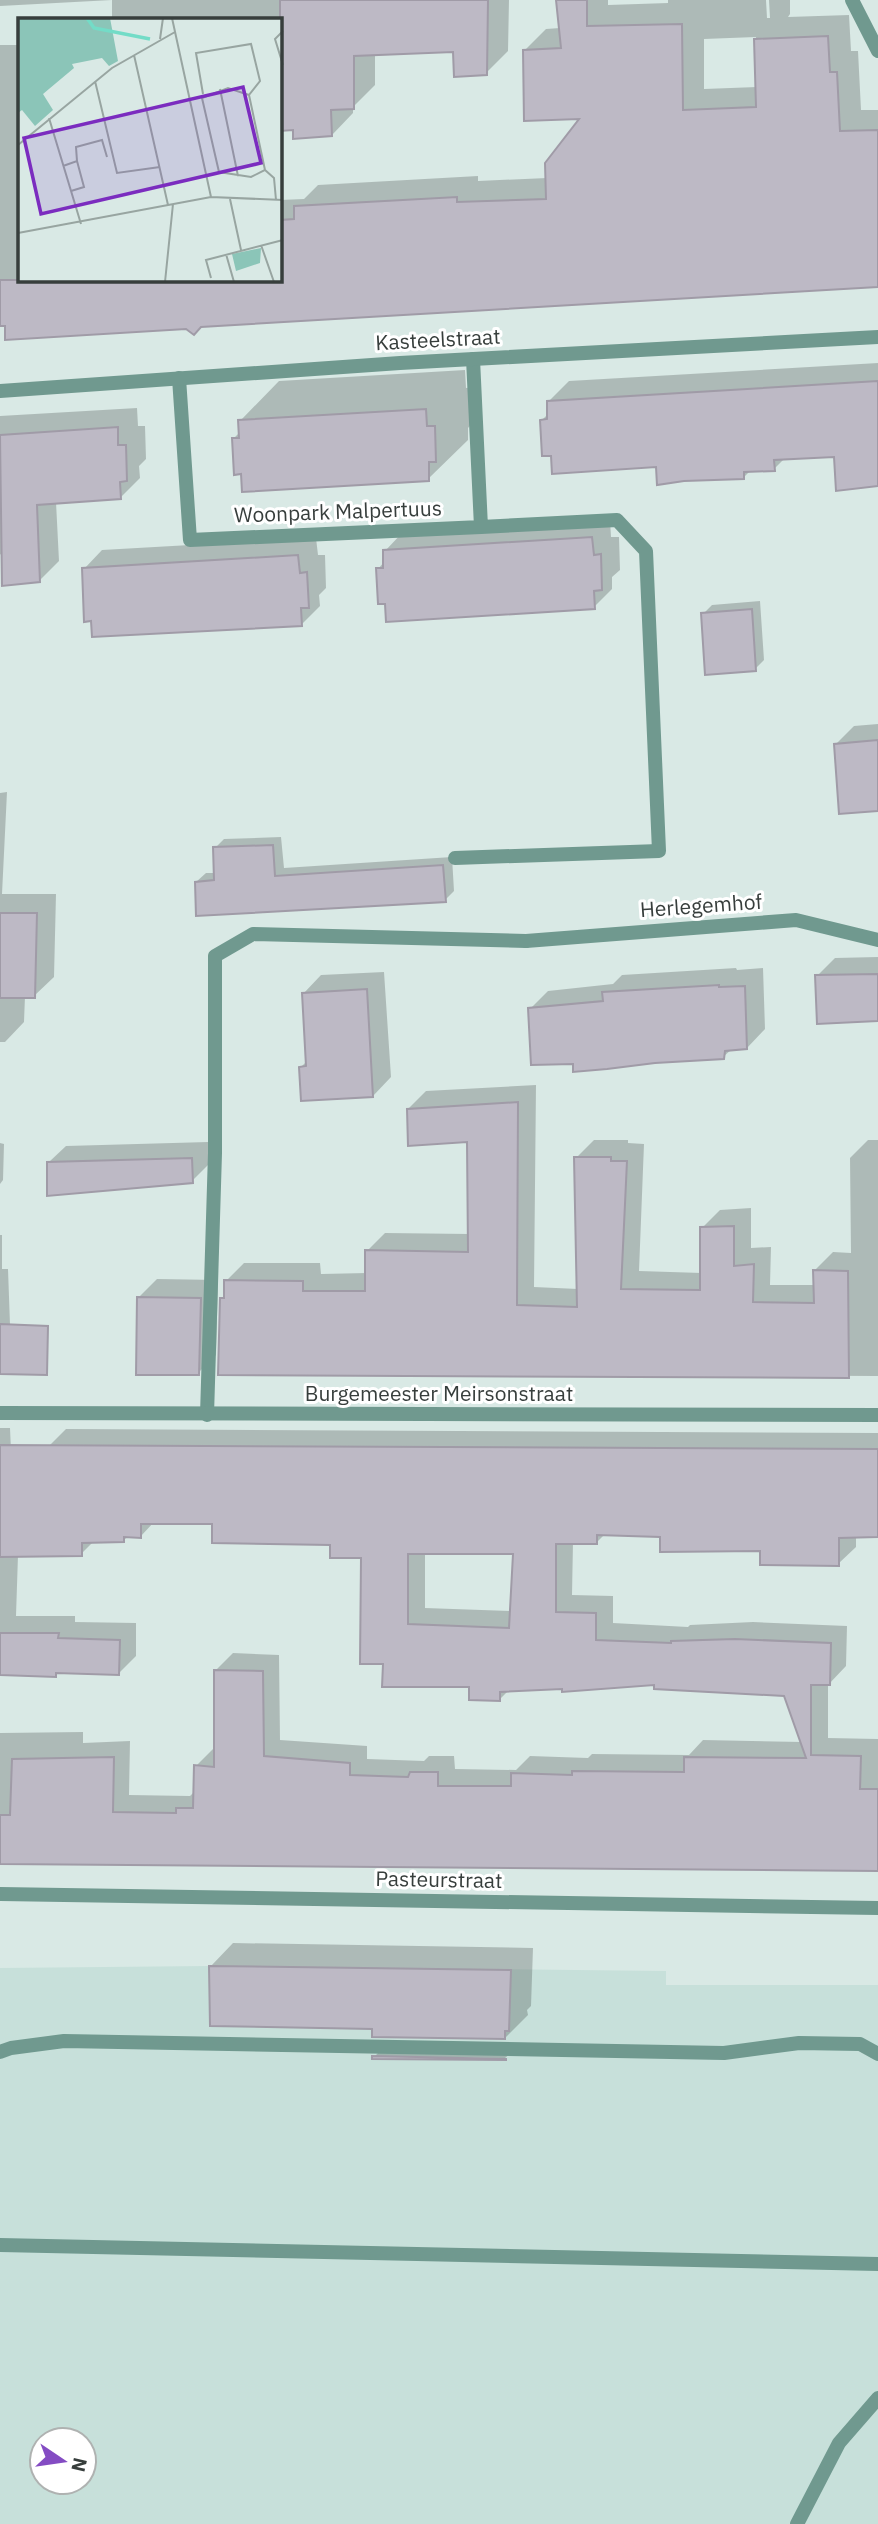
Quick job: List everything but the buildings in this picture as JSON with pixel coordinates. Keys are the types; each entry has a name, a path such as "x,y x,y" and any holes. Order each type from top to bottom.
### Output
{"street":[{"path":"852,0 878,51"},
{"name":"Kasteelstraat","path":"0,391 473,359 878,337"},
{"path":"455,858 659,851 646,551 617,520 481,527 473,359"},
{"name":"Woonpark Malpertuus","path":"179,378 190,540 481,527"},
{"name":"Herlegemhof","path":"207,1415 215,1153 215,956 253,934 526,941 796,920 878,940"},
{"name":"Burgemeester Meirsonstraat","path":"0,1413 878,1415"},
{"name":"Pasteurstraat","path":"0,1894 878,1908"},
{"path":"0,2052 10,2048 64,2041 724,2053 799,2043 860,2044 878,2054"},
{"path":"0,2245 878,2264"},
{"path":"797,2524 839,2443 878,2398"}],"shaded area":[{"path":"209,1966 666,1971 666,1985 878,1985 878,2524 0,2524 0,1968"}]}
